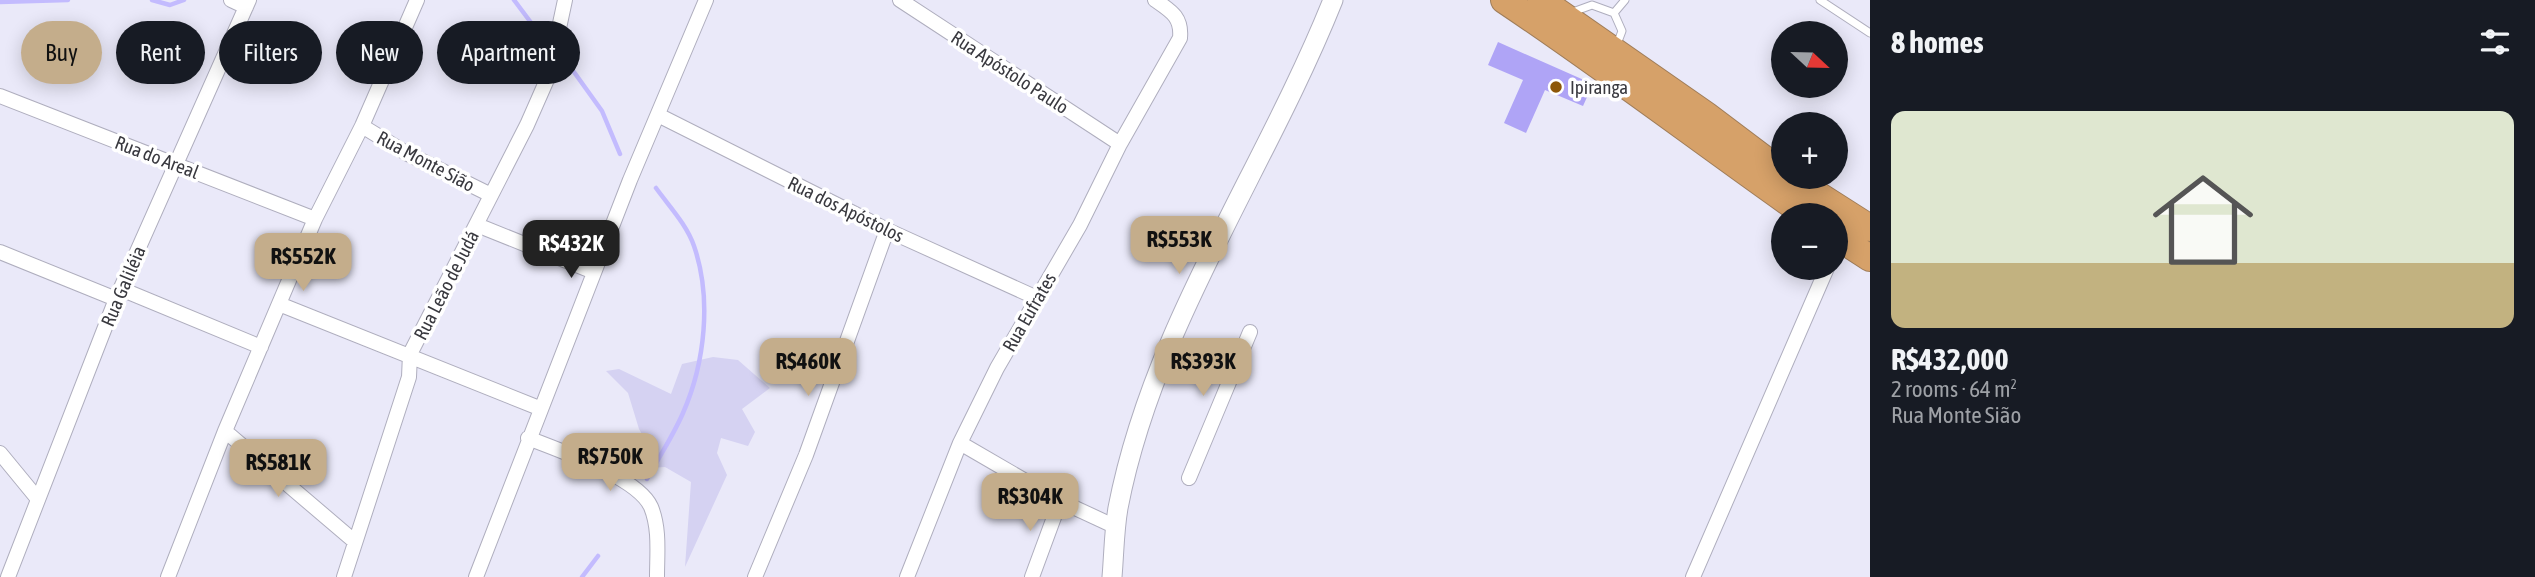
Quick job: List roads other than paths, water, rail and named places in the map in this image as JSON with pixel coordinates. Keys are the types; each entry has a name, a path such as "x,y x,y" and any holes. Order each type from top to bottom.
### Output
{"highway":[{"path":"1504,0 1602,66 1697,139 1789,203"},
{"path":"1541,0 1771,164"},
{"path":"1809,189 1870,228"},
{"path":"1848,246 1870,258"}],"street":[{"path":"231,0 248,4"},
{"path":"168,577 225,431 315,219 362,126 417,0"},
{"name":"Rua Leão de Judá","path":"344,577 409,377 410,355 477,225 549,75 565,0"},
{"path":"476,577 539,408 706,0"},
{"name":"Rua Apóstolo Paulo","path":"900,0 1120,144"},
{"name":"Rua Eufrates","path":"907,577 960,443 997,368 1080,225 1120,144 1180,38 1181,25 1177,16 1155,0"},
{"path":"1112,577 1116,527 1144,411 1168,352 1332,0"},
{"name":"Rua Galiléia","path":"8,577 119,294 174,164 248,4"},
{"name":"Rua do Areal","path":"0,96 315,219"},
{"name":"Rua dos Apóstolos","path":"658,115 887,230 1037,298"},
{"name":"Rua Monte Sião","path":"362,126 405,153 491,195"},
{"path":"477,225 594,272"},
{"path":"755,577 806,455 887,230"},
{"path":"0,252 261,347"},
{"path":"1693,577 1822,280"},
{"path":"279,304 539,408"},
{"path":"1189,478 1250,332"},
{"path":"1168,352 1229,379"},
{"path":"225,431 354,541"},
{"path":"528,438 617,478 649,503 657,537 657,577"},
{"path":"960,443 1060,501 1116,527"},
{"path":"0,453 37,498"},
{"path":"1032,577 1060,501"}],"lane":[{"path":"1614,13 1625,0"},
{"path":"1820,0 1870,33"},
{"path":"1563,15 1592,5 1614,13 1622,32 1614,51"}],"waterway":[{"path":"0,2 68,0"},
{"path":"152,0 170,5 184,0"},
{"path":"514,0 530,21"},
{"path":"580,80 602,111 620,154"},
{"path":"647,479 675,430 691,394 701,352 704,309 700,266 691,238 656,188"},
{"path":"582,577 598,556"}],"place":[{"name":"Ipiranga","path":"1556,87"}]}
